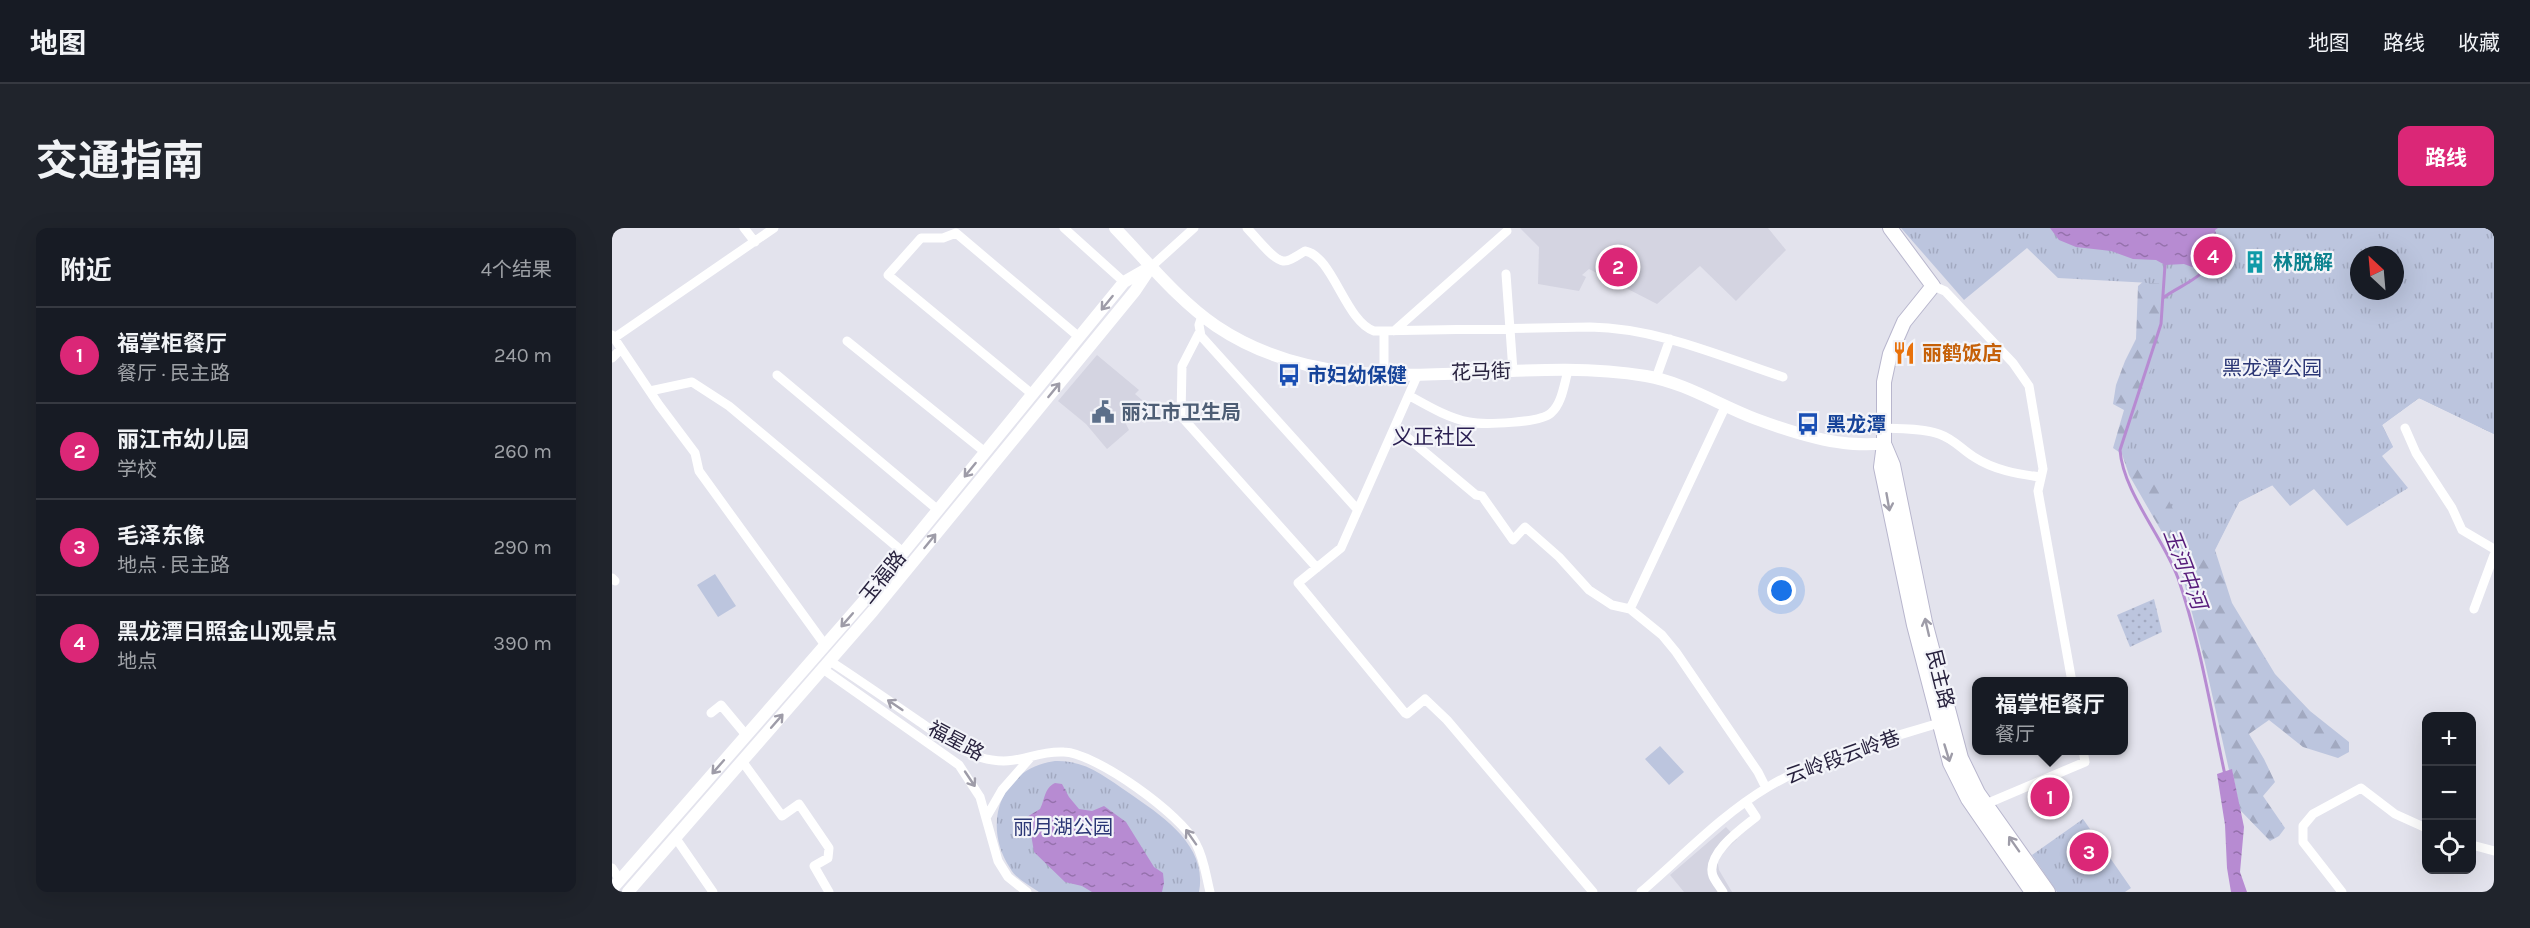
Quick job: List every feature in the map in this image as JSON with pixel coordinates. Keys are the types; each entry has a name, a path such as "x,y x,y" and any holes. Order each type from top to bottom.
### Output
{"main road":[{"path":"1890,228 1933,286"},
{"name":"民主路","path":"1933,286 1904,321 1890,354 1884,382 1884,444 1881,467 1914,625 1950,763 1961,787 2032,892"},
{"name":"民主路","path":"1884,444 1893,465 1925,622 1958,747 1972,781 1986,804 2048,892"}],"street":[{"path":"744,228 754,242"},
{"path":"774,228 613,337 695,453 699,471 825,645"},
{"path":"1064,228 1124,282"},
{"name":"花马街","path":"1116,228 1202,316 1237,338 1290,361 1333,372 1384,375 1568,371 1613,372 1656,378 1675,383 1756,419 1821,438 1843,443 1884,444"},
{"name":"玉福路","path":"616,884 825,645 1124,282 1152,266 1194,228"},
{"path":"1247,228 1275,258 1282,261 1287,261 1305,251 1312,253 1339,285 1357,319 1369,329 1389,331 1605,327 1670,339 1783,377"},
{"path":"1384,375 1389,331 1507,231"},
{"path":"1032,394 888,275 921,238 943,238 956,233 1079,337"},
{"name":"玉福路","path":"628,892 873,611 1135,291 1152,266"},
{"path":"1506,274 1513,371"},
{"path":"1933,286 1945,291 2013,363 2025,378 2032,395 2043,469 2038,491 2071,677"},
{"path":"1202,316 1198,325 1199,333 1276,422 1357,509"},
{"path":"1199,333 1182,366 1181,416 1317,568"},
{"path":"1656,378 1670,339"},
{"path":"847,340 985,452"},
{"path":"612,358 621,349"},
{"path":"1410,396 1439,411 1471,423 1536,421 1550,414 1558,404 1568,371"},
{"path":"777,375 938,510"},
{"path":"1418,375 1341,548 1298,583 1405,713 1407,714 1425,699 1469,744 1593,892"},
{"path":"650,391 692,382 701,386 729,406 903,552"},
{"path":"1630,609 1726,405"},
{"path":"1396,428 1476,495 1482,496 1513,540 1525,527 1559,557 1588,590 1612,605 1630,609 1662,635 1758,772 1766,788"},
{"path":"1884,428 1923,430 1939,434 1953,440 1973,457 1994,467 2016,474 2040,477"},
{"path":"2405,428 2416,453 2452,508 2462,530 2473,539 2494,549"},
{"path":"2474,609 2494,555"},
{"name":"福星路","path":"826,665 968,752 1013,762 1061,751 1085,756 1168,811 1196,843 1209,891"},
{"name":"福星路","path":"826,665 953,759 975,787 987,816 992,847 998,861 1008,877 1027,892"},
{"path":"711,713 721,705 746,735"},
{"name":"云岭段云岭巷","path":"1641,892 1746,802 1766,788 1800,770 1939,723"},
{"path":"1986,804 2085,762 2084,755"},
{"path":"987,816 1011,778 1032,757"},
{"path":"742,761 782,816 800,804 829,848 828,858 814,866 829,892"},
{"path":"2342,892 2303,842 2303,826 2313,814 2361,788 2395,814 2422,826"},
{"path":"1724,892 1713,875 1713,863 1718,852 1756,817 1746,802"},
{"path":"675,837 713,892"},
{"path":"2476,846 2494,851"},
{"path":"612,868 616,884"}],"shaded area":[{"path":"1520,228 1768,228 1786,250 1736,301 1700,266 1657,304 1589,269 1582,275 1586,277 1579,291 1538,284 1539,247"},
{"name":"丽江市卫生局","path":"1097,355 1139,390 1135,394 1142,400 1126,424 1129,430 1107,449 1086,424 1058,401"},
{"path":"1726,827 1737,839 1717,858 1719,870 1732,892 1684,892 1670,875"}],"green space":[{"name":"黑龙潭公园","path":"1901,228 2494,228 2494,434 2419,398 2382,425 2393,447 2382,456 2408,488 2347,526 2314,489 2290,506 2272,485 2239,502 2215,549 2189,543 2154,469 2127,450 2163,330 2169,284 2058,278 2027,248 1964,300"},
{"name":"黑龙潭公园","path":"2494,228 2494,434 2419,398 2382,425 2393,447 2273,485 2239,502 2215,550 2232,603 2275,674 2310,711 2349,742 2349,752 2338,758 2303,747 2269,720 2249,734 2275,782 2263,796 2285,828 2279,836 2270,841 2240,810 2205,663 2174,553 2129,475 2122,454 2113,448 2124,410 2113,404 2116,385 2136,339 2138,286 2145,280 2358,237"},
{"path":"715,574 736,606 718,617 697,585"},
{"path":"2154,599 2162,632 2130,647 2117,615"},
{"path":"1660,746 1684,772 1669,785 1645,759"},
{"name":"丽月湖公园","path":"1055,761 1086,766 1112,781 1168,822 1190,846 1200,875 1199,892 1039,892 1023,882 1010,868 1001,851 997,834 997,817 1001,801 1009,786 1021,774 1036,766"},
{"path":"2083,819 2131,888 2125,892 2057,892 2032,855"}],"water":[{"path":"2050,228 2218,228 2215,230 2218,239 2209,258 2192,267 2184,264 2165,265 2156,260 2133,259 2111,251 2076,247 2059,240"},
{"path":"2232,769 2244,827 2240,872 2247,892 2231,892 2227,868 2225,825 2217,774"},
{"path":"1055,783 1062,784 1079,809 1092,811 1104,806 1126,822 1154,867 1163,873 1162,892 1092,892 1082,886 1065,882 1034,852 1031,834 1022,820 1040,809 1047,791"}],"waterway":[{"path":"2163,298 2200,274 2203,271 2201,263"},
{"name":"玉河中河","path":"2165,265 2161,324 2120,450 2128,482 2171,562 2186,602 2199,651 2225,775"}],"place":[{"name":"黑龙潭日照金山观景点","path":"2213,256"},
{"name":"林脱解","path":"2255,262"},
{"name":"丽江市幼儿园","path":"1618,267"},
{"name":"丽鹤饭店","path":"1904,353"},
{"name":"市妇幼保健","path":"1289,375"},
{"name":"丽江市卫生局","path":"1103,412"},
{"name":"黑龙潭","path":"1808,424"},
{"name":"福掌柜餐厅","path":"2050,797"},
{"name":"毛泽东像","path":"2089,852"}],"district":[{"name":"义正社区","path":"1434,437"}]}
